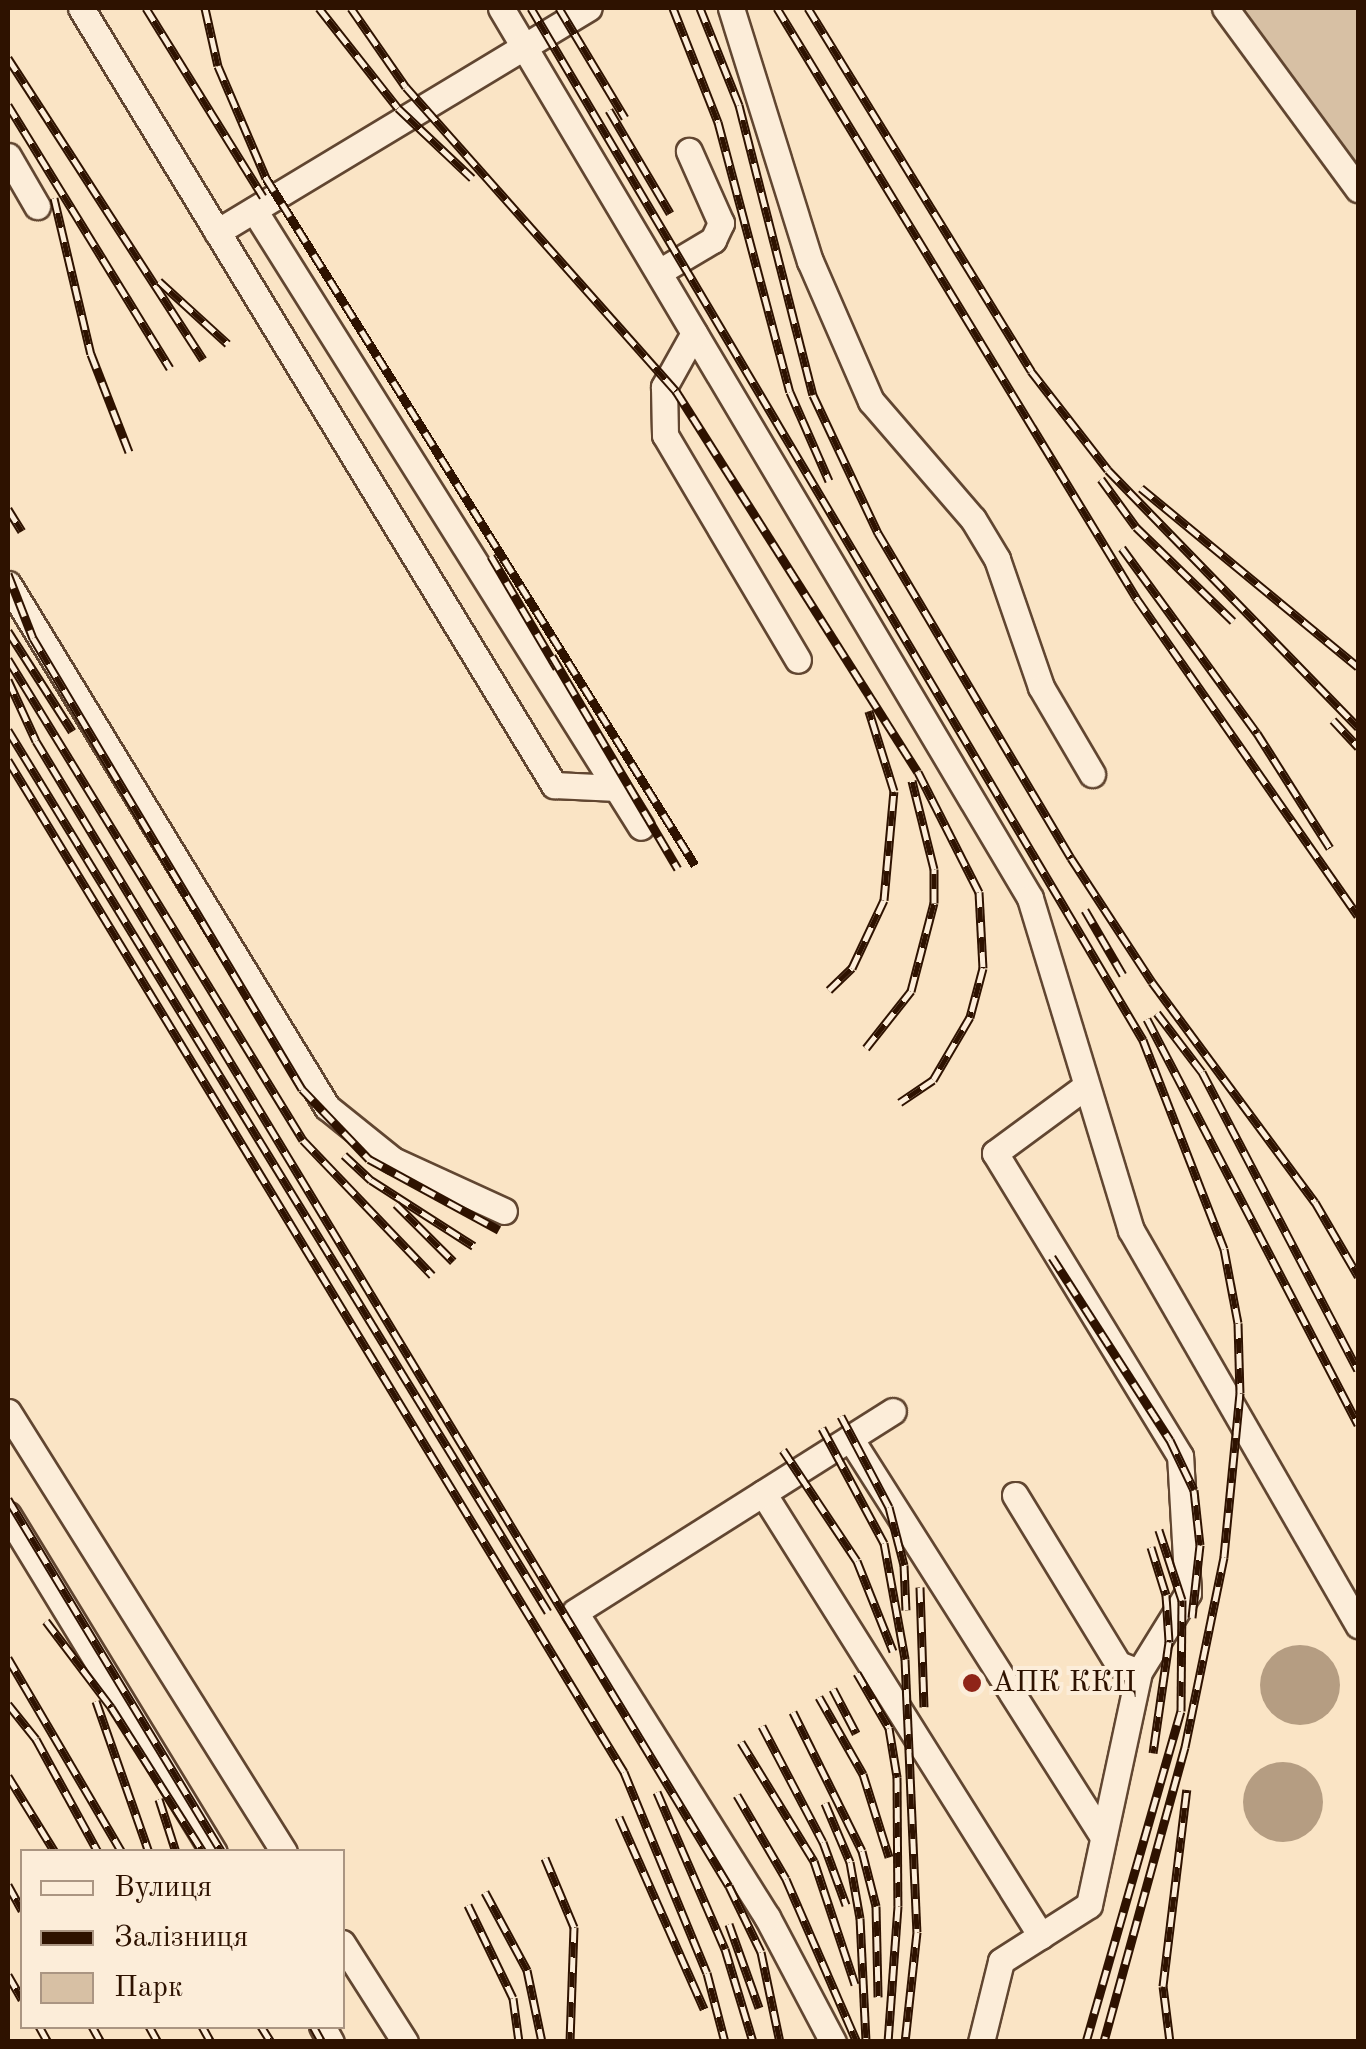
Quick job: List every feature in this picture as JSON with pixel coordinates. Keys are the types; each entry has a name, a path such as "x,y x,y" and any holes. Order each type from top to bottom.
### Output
{"street":[{"path":"81,8 554,785 617,788"},
{"path":"501,8 1030,898 1131,1230 1358,1625"},
{"path":"217,232 589,8"},
{"path":"732,8 810,261 871,401 973,519 997,558 1040,687 1092,774"},
{"path":"1225,8 1358,189"},
{"path":"659,272 719,229 719,210 688,151"},
{"path":"8,156 37,206"},
{"path":"254,210 641,828"},
{"path":"694,333 664,386 665,435 798,660"},
{"path":"8,584 327,1107 393,1160 504,1211"},
{"path":"981,2042 1001,1961 1088,1905 1140,1672 1188,1594 1180,1456 995,1153 1086,1086"},
{"path":"833,2042 767,1917 575,1612 893,1411"},
{"path":"8,1412 282,1849"},
{"path":"850,1438 1104,1837"},
{"path":"763,1493 1041,1936"},
{"path":"1015,1494 1118,1664 1140,1672"},
{"path":"8,1515 212,1849"},
{"path":"345,1948 405,2042"}],"green space":[{"path":"1212,8 1358,8 1358,203 1338,185"}],"shaded area":[{"path":"1300,1645 1315,1648 1328,1657 1337,1670 1337,1700 1328,1713 1315,1722 1300,1725 1285,1722 1272,1713 1263,1700 1260,1685 1263,1670 1272,1657 1285,1648"},
{"path":"1283,1762 1298,1765 1311,1774 1320,1787 1320,1817 1311,1830 1298,1839 1283,1842 1268,1839 1255,1830 1246,1817 1243,1802 1246,1787 1255,1774 1268,1765"}],"railway":[{"path":"146,8 263,197"},
{"path":"205,8 218,66 266,178 695,865"},
{"path":"319,8 398,108 472,178"},
{"path":"351,8 406,87 676,391 918,772 979,892 983,968 970,1017 933,1080 900,1102"},
{"path":"531,8 1143,1040 1224,1249 1238,1323 1240,1393 1224,1557 1185,1747 1104,2042"},
{"path":"559,8 625,118"},
{"path":"673,8 718,122 790,392 829,481"},
{"path":"700,8 739,105 813,395 878,533 1071,858 1152,982 1315,1202 1358,1276"},
{"path":"777,8 1137,599 1358,916"},
{"path":"808,8 1031,371 1108,470 1358,727"},
{"path":"8,58 203,360"},
{"path":"8,105 170,368"},
{"path":"609,110 670,213"},
{"path":"54,198 91,354 129,452"},
{"path":"159,281 228,344"},
{"path":"1101,479 1136,527 1233,621"},
{"path":"1141,488 1358,667"},
{"path":"8,509 22,531"},
{"path":"1122,548 1257,733 1330,848"},
{"path":"491,556 557,668"},
{"path":"8,574 33,638 302,1089 369,1159 499,1230"},
{"path":"8,631 72,731"},
{"path":"552,656 678,869"},
{"path":"8,659 303,1140 432,1275"},
{"path":"8,680 36,741 729,1886 761,1952 780,2042"},
{"path":"829,990 852,968 884,900 894,791 869,711"},
{"path":"1333,720 1358,747"},
{"path":"8,730 548,1612"},
{"path":"8,760 624,1772 707,1973 725,2042"},
{"path":"866,1048 911,991 934,903 934,869 912,781"},
{"path":"1085,910 1123,975"},
{"path":"1157,1013 1202,1072 1358,1370"},
{"path":"1147,1019 1358,1424"},
{"path":"344,1155 371,1180 474,1246"},
{"path":"396,1204 453,1261"},
{"path":"1052,1257 1170,1440 1194,1490 1200,1545 1192,1618"},
{"path":"841,1416 889,1507 904,1565 906,1610"},
{"path":"822,1428 884,1543 905,1659 917,1932 905,2042"},
{"path":"783,1450 857,1561 893,1651"},
{"path":"8,1499 220,1849"},
{"path":"1086,2042 1181,1711 1182,1600 1159,1530"},
{"path":"1151,1547 1166,1595 1169,1642 1153,1753"},
{"path":"920,1587 924,1707"},
{"path":"46,1621 111,1707 201,1849"},
{"path":"8,1658 120,1849"},
{"path":"857,1673 889,1728 897,1777 898,1906 888,2042"},
{"path":"833,1689 856,1733"},
{"path":"819,1697 863,1774 889,1857"},
{"path":"96,1701 148,1849"},
{"path":"8,1704 36,1739 96,1849"},
{"path":"793,1712 862,1851 876,1906 878,1997"},
{"path":"762,1726 823,1842 846,1905"},
{"path":"741,1742 814,1861 855,1984"},
{"path":"8,1776 53,1849"},
{"path":"1170,2042 1163,1986 1187,1789"},
{"path":"657,1792 725,1949 753,2042"},
{"path":"737,1795 786,1879 857,2042"},
{"path":"159,1799 175,1849"},
{"path":"825,1803 850,1862 860,1918 866,2042"},
{"path":"619,1817 704,2009"},
{"path":"545,1858 574,1927 570,2042"},
{"path":"8,1885 20,1906"},
{"path":"485,1892 527,1970 542,2042"},
{"path":"468,1905 513,1998 519,2042"},
{"path":"729,1924 759,2008"},
{"path":"8,1975 20,1996"},
{"path":"41,2029 48,2042"},
{"path":"94,2029 101,2042"},
{"path":"151,2029 158,2042"},
{"path":"204,2029 211,2042"},
{"path":"263,2029 271,2042"},
{"path":"315,2029 322,2042"}],"place":[{"name":"АПК ККЦ","path":"972,1683"}]}
